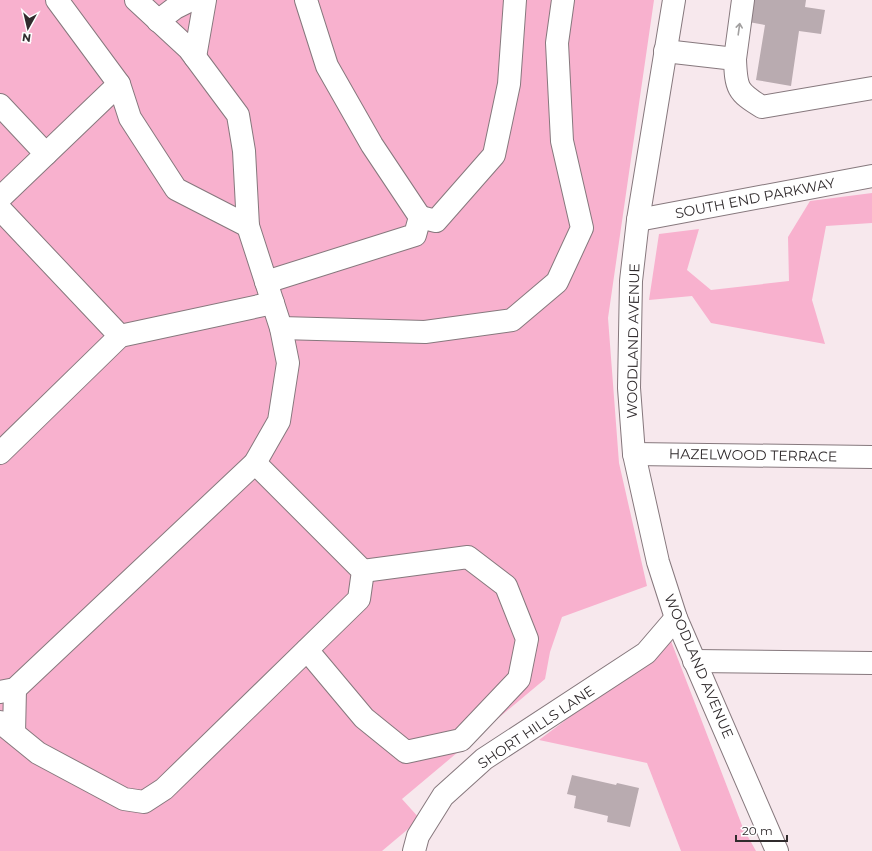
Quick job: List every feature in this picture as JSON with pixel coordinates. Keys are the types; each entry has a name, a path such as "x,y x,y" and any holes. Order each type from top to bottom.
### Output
{"street":[{"path":"57,0 119,84 130,118 176,190 248,226"},
{"path":"136,0 189,49 238,114 244,151 248,226 281,328 288,363 279,421 255,463 7,690 7,727 38,753 124,799 144,802 164,789 359,599 363,571"},
{"path":"158,21 175,8 191,0"},
{"path":"195,57 205,0"},
{"path":"306,0 327,66 372,145 420,217 436,221 494,155 508,84 515,0"},
{"path":"281,328 425,332 512,320 557,282 582,228 562,141 557,43 563,0"},
{"name":"WOODLAND AVENUE","path":"674,0 638,220 631,281 629,388 634,454 658,562 676,618 777,851"},
{"path":"743,0 735,59 736,84 746,97 762,107 872,88"},
{"path":"665,51 735,59"},
{"path":"0,198 119,84"},
{"path":"0,105 46,154"},
{"name":"SOUTH END PARKWAY","path":"638,220 872,176"},
{"path":"0,209 120,336"},
{"path":"266,282 415,235 420,217"},
{"path":"0,453 120,336 273,303"},
{"name":"HAZELWOOD TERRACE","path":"634,454 872,457"},
{"path":"255,463 363,571"},
{"path":"307,650 364,718 406,752 461,740 518,678 527,639 506,586 468,557 363,571"},
{"name":"SHORT HILLS LANE","path":"414,851 418,836 443,796 484,759 646,653 676,618"},
{"path":"694,661 872,662"}],"shaded area":[{"path":"0,0 654,0 608,318 619,463 647,586 562,617 550,652 545,679 402,799 420,819 382,851 0,851"},
{"path":"872,193 872,223 826,226 812,300 825,344 711,323 692,296 649,300 659,234 699,229 687,270 711,290 789,281 788,237 810,201"},
{"path":"671,641 743,828 756,851 681,851 647,763 539,740"}],"building":[{"path":"747,0 806,0 805,7 825,10 821,34 799,31 791,86 756,80 765,25 743,21"},
{"path":"572,775 616,785 617,783 639,788 630,827 607,822 608,816 574,808 576,796 567,794"}]}
